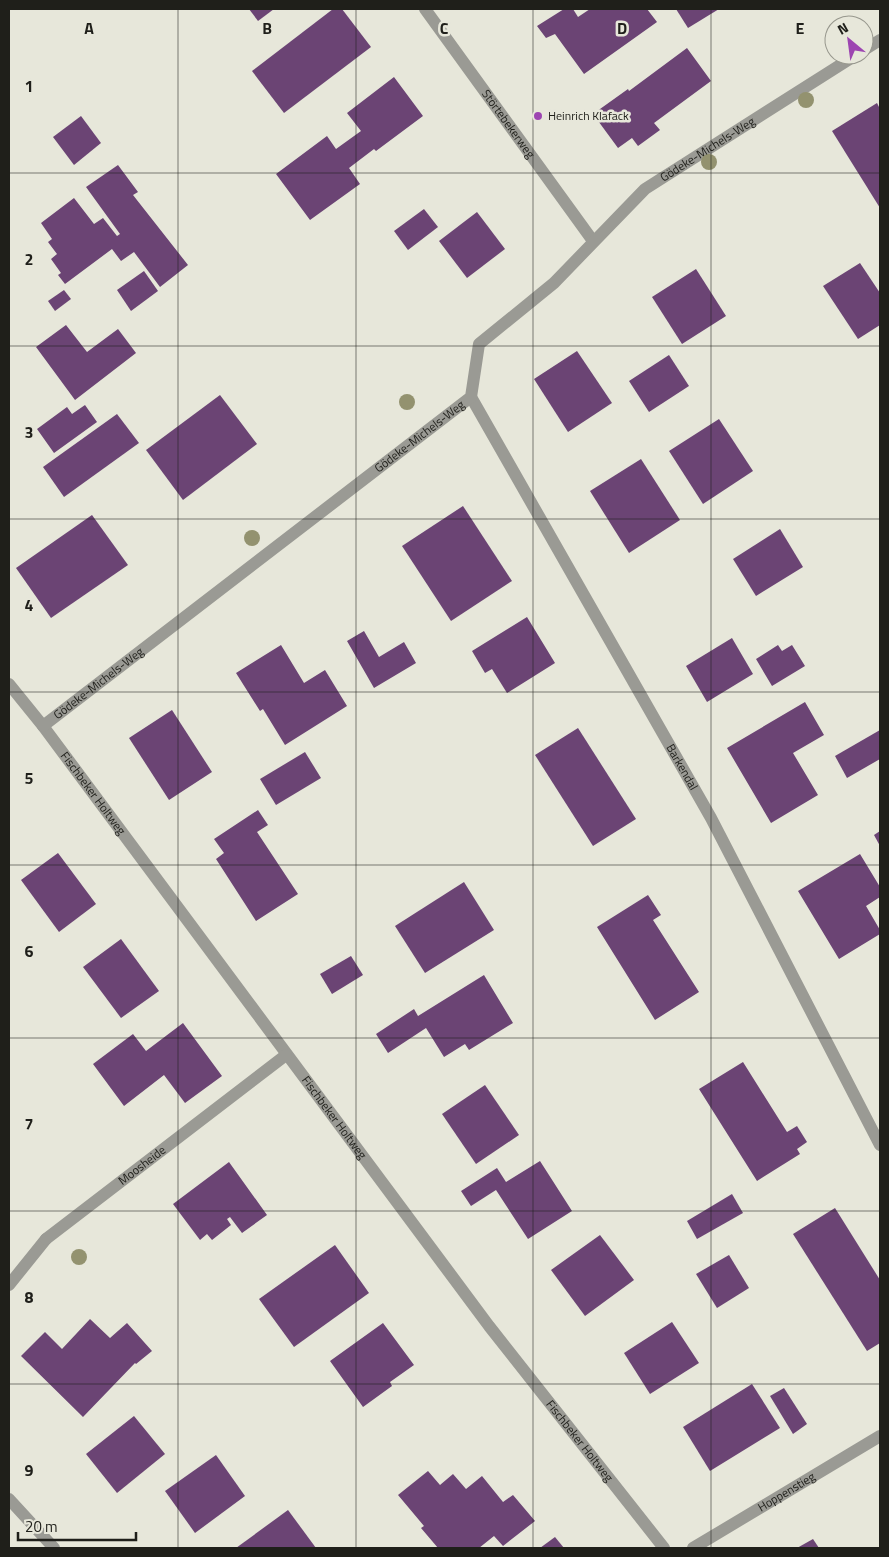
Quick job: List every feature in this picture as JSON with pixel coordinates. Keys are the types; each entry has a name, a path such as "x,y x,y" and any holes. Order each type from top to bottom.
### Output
{"street":[{"name":"Störtebekerweg","path":"425,9 593,241"},
{"name":"Gödeke-Michels-Weg","path":"43,726 471,397 479,344 554,283 645,189 840,65"},
{"name":"Barkendal","path":"471,397 711,818 880,1145"},
{"name":"Fischbeker Holtweg","path":"9,684 43,726 489,1326 664,1548"},
{"name":"Moosheide","path":"9,1285 46,1239 286,1055"},
{"name":"Hoppenstieg","path":"693,1548 880,1436"},
{"path":"9,1499 54,1548"}],"building":[{"path":"249,9 274,9 258,21"},
{"path":"333,9 342,9 371,47 284,113 252,71"},
{"path":"564,9 573,9 578,17 590,9 647,9 657,22 584,74 555,34 546,38 537,26"},
{"path":"676,9 719,9 688,28"},
{"path":"687,48 711,81 654,123 660,130 638,146 632,138 618,148 593,114 628,89 629,91"},
{"path":"394,77 423,116 376,151 374,149 349,168 360,184 310,220 276,174 327,136 336,149 361,131 347,113"},
{"path":"877,103 880,109 880,208 832,131"},
{"path":"81,116 101,143 74,165 53,137"},
{"path":"118,165 138,192 133,195 188,265 160,287 134,252 121,261 112,249 65,284 58,275 61,273 51,259 57,254 48,242 52,239 41,223 74,198 94,224 103,218 117,236 120,234 86,187"},
{"path":"424,209 438,227 408,250 394,231"},
{"path":"477,212 505,249 467,278 439,241"},
{"path":"860,263 880,293 880,325 858,339 823,286"},
{"path":"696,269 726,316 682,344 652,297"},
{"path":"144,271 158,291 131,311 117,290"},
{"path":"64,290 71,299 55,311 48,301"},
{"path":"66,325 87,352 118,329 136,353 75,400 36,347"},
{"path":"577,351 612,403 568,432 534,379"},
{"path":"669,355 689,386 649,412 629,381"},
{"path":"220,395 257,444 183,500 146,450"},
{"path":"85,405 97,422 54,453 37,429 67,407 72,414"},
{"path":"117,414 139,443 64,497 43,467"},
{"path":"719,419 753,471 703,504 669,451"},
{"path":"641,459 680,520 629,553 590,491"},
{"path":"463,506 512,581 451,621 402,546"},
{"path":"92,515 128,565 51,618 16,568"},
{"path":"780,529 803,567 756,596 733,559"},
{"path":"527,617 555,663 507,693 492,669 485,673 472,651"},
{"path":"364,631 379,657 404,642 416,663 374,688 347,641"},
{"path":"732,638 753,674 707,702 686,666"},
{"path":"281,645 304,683 325,670 347,706 285,745 263,709 260,711 236,673"},
{"path":"778,645 782,651 792,645 805,666 772,686 756,659"},
{"path":"805,702 824,735 793,753 818,795 771,823 727,748"},
{"path":"172,710 212,772 169,800 129,738"},
{"path":"578,728 636,819 593,846 535,755"},
{"path":"880,730 880,759 847,778 835,756"},
{"path":"305,752 321,778 276,805 260,779"},
{"path":"258,810 268,825 257,832 298,894 256,921 216,859 224,853 214,839"},
{"path":"880,831 880,846 874,835"},
{"path":"58,853 96,904 59,932 21,880"},
{"path":"860,854 880,887 880,897 866,906 880,930 880,934 839,959 798,891"},
{"path":"464,882 494,930 425,973 395,926"},
{"path":"648,895 661,915 653,920 699,992 655,1020 597,927"},
{"path":"121,939 159,991 121,1018 83,967"},
{"path":"351,956 363,975 332,994 320,974"},
{"path":"484,975 513,1023 469,1050 465,1044 444,1057 426,1028 388,1053 376,1034 414,1009 418,1016"},
{"path":"183,1023 222,1076 185,1103 164,1075 124,1106 93,1064 133,1034 146,1051"},
{"path":"743,1062 787,1132 797,1126 807,1142 797,1149 800,1154 757,1181 699,1089"},
{"path":"485,1085 519,1135 476,1164 442,1114"},
{"path":"540,1161 572,1211 528,1239 496,1190 471,1206 461,1191 497,1168 506,1182"},
{"path":"229,1162 267,1215 242,1233 230,1217 227,1219 231,1225 212,1240 207,1234 200,1240 173,1204"},
{"path":"732,1194 743,1213 697,1239 687,1221"},
{"path":"835,1208 880,1280 880,1343 867,1351 793,1234"},
{"path":"600,1235 634,1280 585,1316 551,1270"},
{"path":"335,1245 369,1293 294,1347 259,1299"},
{"path":"729,1255 749,1288 717,1308 696,1274"},
{"path":"90,1319 110,1338 127,1323 152,1351 135,1363 83,1417 21,1356 45,1332 62,1349"},
{"path":"672,1322 699,1363 650,1394 624,1353"},
{"path":"383,1323 414,1365 390,1382 392,1386 363,1407 330,1361"},
{"path":"752,1384 780,1428 710,1471 683,1427"},
{"path":"784,1388 807,1424 793,1434 770,1396"},
{"path":"134,1416 165,1454 117,1493 86,1454"},
{"path":"216,1455 245,1496 195,1533 165,1491"},
{"path":"428,1471 440,1485 453,1474 466,1489 482,1476 503,1502 513,1495 535,1521 503,1546 494,1536 479,1548 438,1548 421,1528 424,1526 398,1495"},
{"path":"288,1510 316,1548 236,1548"},
{"path":"555,1537 564,1548 540,1548"},
{"path":"813,1539 819,1548 797,1548"}],"place":[{"name":"Heinrich Klafack","path":"538,116"}]}
